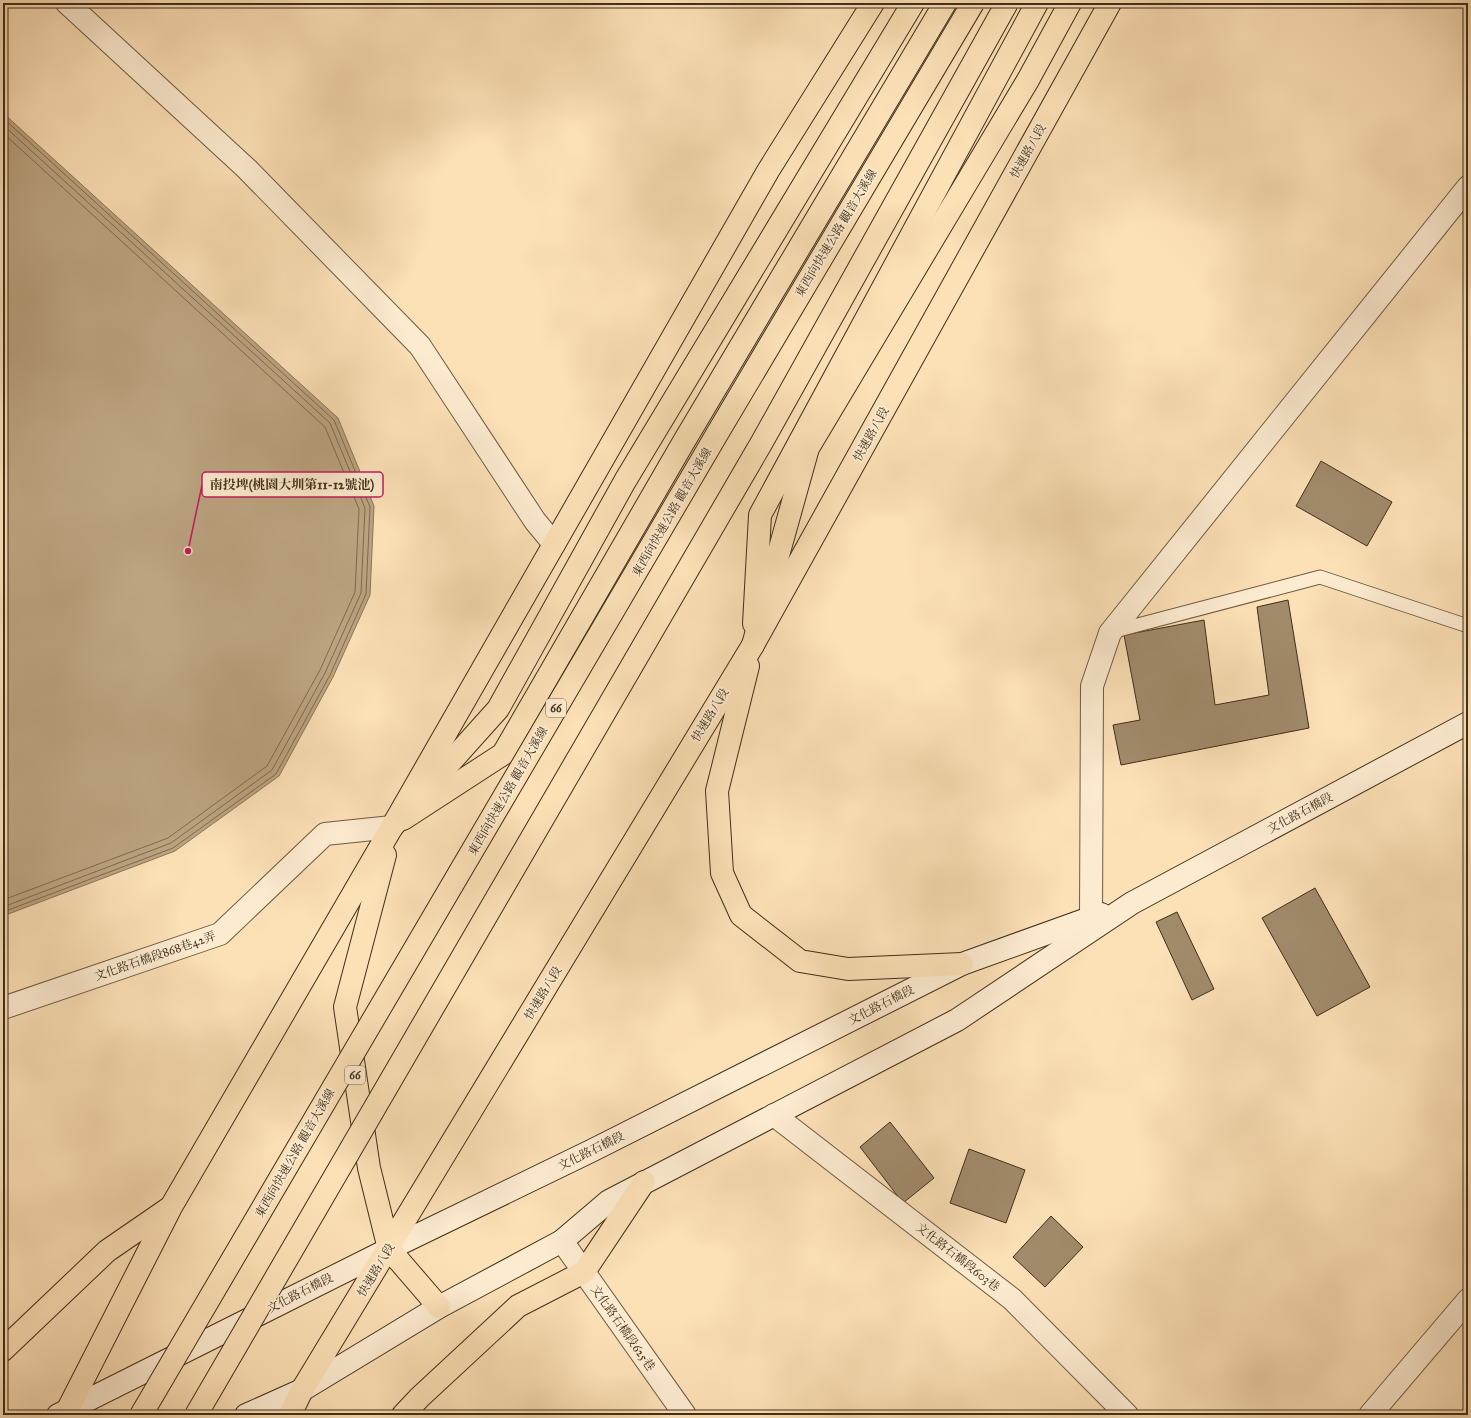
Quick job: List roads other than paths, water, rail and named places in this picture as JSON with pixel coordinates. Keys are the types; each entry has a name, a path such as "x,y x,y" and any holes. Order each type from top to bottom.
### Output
{"main road":[{"name":"66","path":"63,1413 171,1207 392,827 768,172 873,3"},
{"path":"392,827 498,709 625,481 913,3"},
{"name":"66","path":"439,1307 389,1249 369,1168 344,1008 392,827 503,754 683,443 946,3"},
{"name":"東西向快速公路 觀音大溪線","path":"142,1415 721,427 973,3"},
{"path":"196,1415 762,442 1007,3"},
{"path":"753,645 760,515 1037,3"},
{"path":"962,964 848,969 800,961 741,916 722,872 717,791 753,645 808,448 1028,80 1070,3"},
{"name":"快速路八段","path":"290,1415 302,1390 389,1249 753,645 1110,3"},
{"path":"403,1415 420,1397 518,1306 584,1272 644,1182"},
{"path":"3,1350 107,1251 171,1207"}],"street":[{"path":"67,3 247,169 420,346 535,521 554,544"},
{"path":"1091,917 1092,686 1110,633 1468,187"},
{"name":"文化路石橋段","path":"246,1415 302,1390 439,1307 562,1241 609,1201 957,1020 1132,903 1468,724"},
{"name":"文化路石橋段868巷42弄","path":"3,1008 220,934 325,834 392,827"},
{"name":"文化路石橋段","path":"63,1413 389,1249 591,1151 962,964 1132,903"},
{"name":"文化路石橋段603巷","path":"774,1115 1012,1299 1127,1415"},
{"name":"文化路石橋段625巷","path":"562,1241 685,1415"},
{"path":"1370,1415 1468,1300"}],"lane":[{"path":"1110,633 1320,577 1468,626"}],"water":[{"path":"3,113 338,418 374,506 370,595 333,677 279,776 175,851 3,916"}],"place":[{"name":"南投埤(桃園大圳第11-12號池)","path":"188,551"}]}
